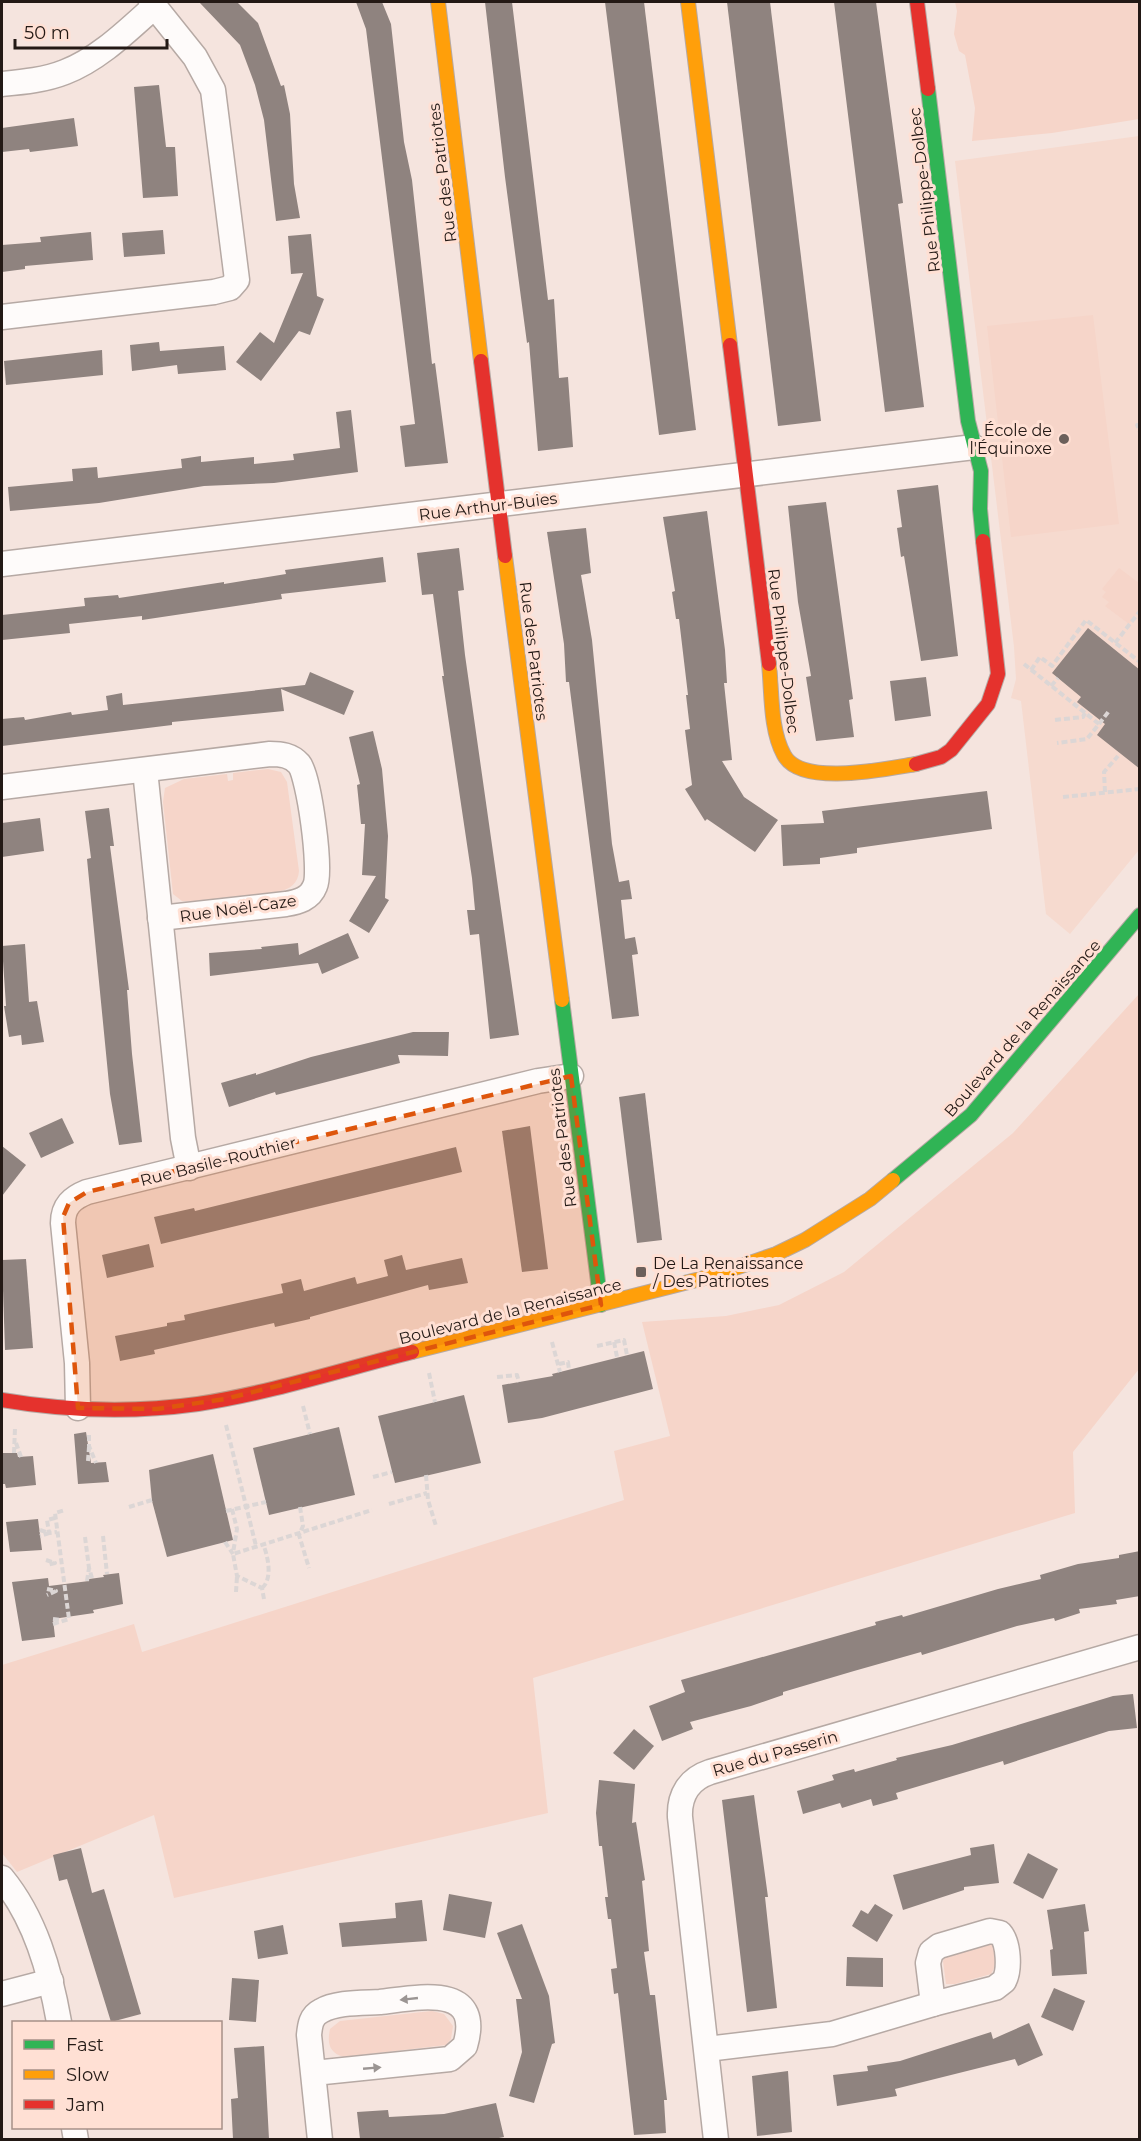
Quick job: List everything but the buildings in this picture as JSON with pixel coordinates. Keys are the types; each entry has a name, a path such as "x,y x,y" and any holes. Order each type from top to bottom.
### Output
{"street":[{"name":"Rue des Patriotes","path":"438,2 498,505 602,1305"},
{"name":"Rue Philippe-Dolbec","path":"688,2 780,749 788,762 800,770 816,774 832,774 941,757 956,744 992,698 997,682 998,666 980,509 981,471 968,421 917,2"},
{"path":"2,84 45,78 73,69 95,55 153,4 195,57 207,75 216,98 237,279 230,288 214,292 2,317"},
{"name":"Rue Arthur-Buies","path":"2,564 974,447"},
{"name":"Rue Noël-Caze","path":"2,787 270,754 291,757 301,767 305,779 317,866 314,889 304,899 297,902 160,918"},
{"name":"Rue Noël-Caze","path":"145,770 183,1138 189,1168"},
{"name":"Boulevard de la Renaissance","path":"2,1400 78,1408 157,1409 225,1400 712,1276 776,1254 832,1225 870,1199 971,1115 1140,915"},
{"name":"Rue Basile-Routhier","path":"78,1408 77,1363 63,1223 66,1207 72,1200 87,1192 538,1081 571,1076"},
{"name":"Rue du Passerin","path":"716,2139 680,1817 682,1797 693,1781 710,1772 1140,1647"},
{"path":"2,1878 33,1928 51,1981 59,2021"},
{"path":"2,1994 51,1981"},
{"path":"314,2073 450,2059 465,2046 466,2016 459,2004 439,1996 338,2006 321,2011 312,2020 310,2027 314,2073 320,2139"},
{"path":"707,2049 832,2034 933,2004"}],"path":[{"path":"1140,424 1137,425 1140,432"},
{"path":"1115,643 1140,611"},
{"path":"1031,670 1040,657 1052,666 1086,620 1140,662"},
{"path":"1130,662 1134,658"},
{"path":"1023,663 1099,724"},
{"path":"1051,686 1058,678"},
{"path":"1057,743 1087,740 1109,711"},
{"path":"1055,720 1083,717 1085,713"},
{"path":"1105,792 1104,772 1118,756"},
{"path":"1063,797 1140,789"},
{"path":"597,1346 624,1340 627,1355"},
{"path":"552,1342 560,1372"},
{"path":"614,1342 617,1357"},
{"path":"559,1364 568,1362 569,1370"},
{"path":"429,1373 435,1402"},
{"path":"496,1377 517,1375 519,1382"},
{"path":"302,1404 310,1434"},
{"path":"226,1422 256,1546"},
{"path":"14,1425 16,1443 21,1457"},
{"path":"88,1461 89,1432"},
{"path":"14,1453 13,1446 16,1443"},
{"path":"89,1446 96,1463"},
{"path":"373,1477 392,1472"},
{"path":"426,1475 427,1493 436,1526"},
{"path":"389,1504 427,1493"},
{"path":"129,1507 152,1500"},
{"path":"226,1511 266,1502"},
{"path":"300,1508 303,1526 300,1533 309,1568"},
{"path":"231,1509 237,1529 233,1554 237,1576 236,1592"},
{"path":"53,1621 69,1619 55,1518 55,1513 65,1510"},
{"path":"233,1554 372,1510"},
{"path":"49,1533 47,1520 55,1518"},
{"path":"40,1533 57,1532"},
{"path":"102,1536 107,1574"},
{"path":"85,1537 92,1578"},
{"path":"225,1542 233,1554"},
{"path":"264,1544 268,1560 267,1579 262,1588 264,1599"},
{"path":"46,1563 61,1561"},
{"path":"87,1581 89,1568"},
{"path":"237,1576 262,1588"},
{"path":"47,1592 65,1590"}],"highlighted area":[{"path":"571,1076 601,1305 225,1399 157,1409 78,1408 63,1217 69,1203 87,1192"}],"shaded area":[{"path":"955,2 1139,2 1139,119 1052,133 972,141 975,108 965,55 959,51 954,34 957,11"},
{"name":"École de l'Équinoxe","path":"1139,136 1139,850 1070,934 1046,914 1021,701 1011,698 1016,679 1014,647 955,161"},
{"path":"1093,315 1119,524 1011,537 987,326"},
{"path":"1119,568 1139,583 1139,611 1129,624 1105,606 1109,602 1102,597 1106,592 1102,589"},
{"path":"268,769 281,772 287,782 299,871 295,883 278,892 193,902 182,901 173,894 163,802 165,788 184,779 227,774 228,781 233,780 233,773"},
{"path":"1139,994 1139,1369 1073,1452 1075,1513 533,1678 548,1813 174,1898 154,1815 17,1872 2,1853 2,1665 134,1624 142,1652 624,1500 614,1451 670,1436 642,1322 726,1316 779,1305 844,1272 1013,1133"},
{"path":"992,1943 996,1955 996,1963 991,1974 955,1984 946,1984 943,1961 947,1954"},
{"path":"432,2011 444,2014 453,2026 451,2039 446,2045 344,2057 335,2053 330,2047 330,2029 340,2021"}],"traffic: fast":[{"path":"928,89 968,421 981,471 980,509 983,541"},
{"path":"893,1180 971,1115 1140,915"},
{"path":"562,1000 601,1305"}],"traffic: slow":[{"path":"438,2 481,361"},
{"path":"688,2 730,345"},
{"path":"505,556 562,1000"},
{"path":"769,664 776,734 784,755 793,765 807,771 845,773 916,764"},
{"path":"412,1352 712,1276 776,1254 805,1240 870,1199 893,1180"}],"traffic: jam":[{"path":"917,2 928,89"},
{"path":"730,345 769,664"},
{"path":"481,361 505,556"},
{"path":"916,764 941,757 951,750 988,704 998,674 983,541"},
{"path":"2,1400 51,1407 100,1410 174,1407 252,1394 412,1352"}],"place":[{"name":"École de l'Équinoxe","path":"1064,439"},
{"name":"De La Renaissance / Des Patriotes","path":"641,1272"}]}
